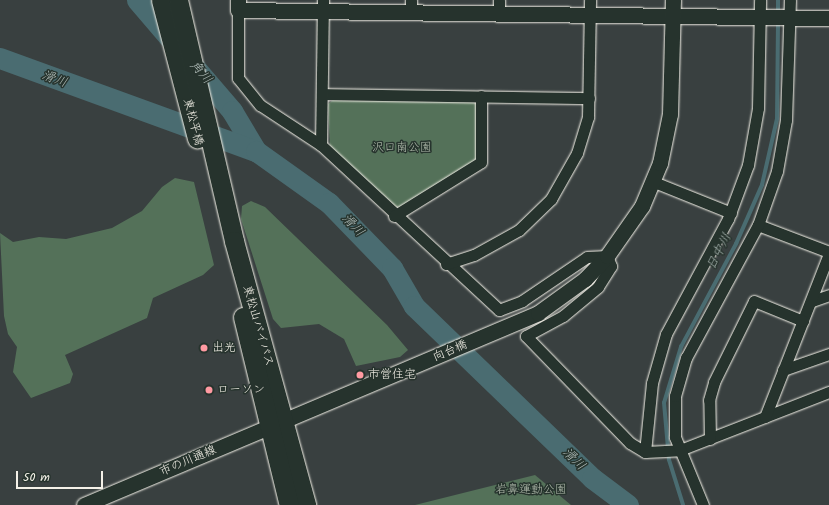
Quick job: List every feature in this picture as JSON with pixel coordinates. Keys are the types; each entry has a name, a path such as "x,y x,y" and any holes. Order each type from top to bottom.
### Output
{"highway":[{"name":"東松平橋","path":"170,3 229,241"},
{"name":"東松山バイパス","path":"229,241 277,423 306,505"},
{"name":"東松山バイパス","path":"277,423 289,505"}],"street":[{"path":"446,264 500,242 519,230 551,199 584,139 588,98 590,0"},
{"name":"向台橋","path":"277,423 486,335 564,297 607,256 642,206 654,182 670,114 672,0"},
{"path":"649,451 652,383 666,334 731,212 756,131 760,0"},
{"path":"703,505 675,437 675,396 686,358 758,225 783,146 790,0"},
{"path":"829,18 590,15 499,7 238,5 238,78 260,105 321,145 394,216 499,310 522,301 587,258 607,256 611,266 598,287 563,316 526,336 630,443 649,451 680,450 829,392"},
{"path":"321,145 323,5"},
{"path":"322,94 588,98"},
{"path":"394,216 480,162 481,96"},
{"path":"654,182 731,212"},
{"path":"758,225 829,253 812,301 764,417"},
{"path":"812,301 829,295"},
{"path":"710,439 709,400 714,382 754,302 803,321"},
{"path":"783,370 829,354"},
{"name":"市の川通線","path":"84,505 277,423"}],"green space":[{"name":"沢口南公園","path":"333,100 473,101 478,106 478,156 475,162 400,208 393,207 330,146 328,104"},
{"path":"175,178 194,182 214,265 203,275 153,298 147,318 65,355 73,374 70,383 31,398 13,372 17,347 8,334 4,316 0,233 13,242 39,237 66,239 112,228 142,211 162,187"},
{"path":"251,201 265,207 387,325 408,350 400,357 356,366 344,339 319,324 281,328 273,319 241,219 242,206"},
{"name":"岩鼻運動公園","path":"535,475 571,505 415,505"}],"waterway":[{"name":"角川","path":"137,0 232,111 256,151"},
{"name":"日中川","path":"778,0 778,13"},
{"name":"日中川","path":"683,505 669,460 664,403 681,347 736,244 762,185 777,119 778,21"},
{"name":"滑川","path":"0,58 256,151 329,203 392,268 414,306 592,478 628,505"}],"place":[{"name":"出光","path":"204,348"},
{"name":"市営住宅","path":"360,375"},
{"name":"ローソン","path":"209,390"}]}
